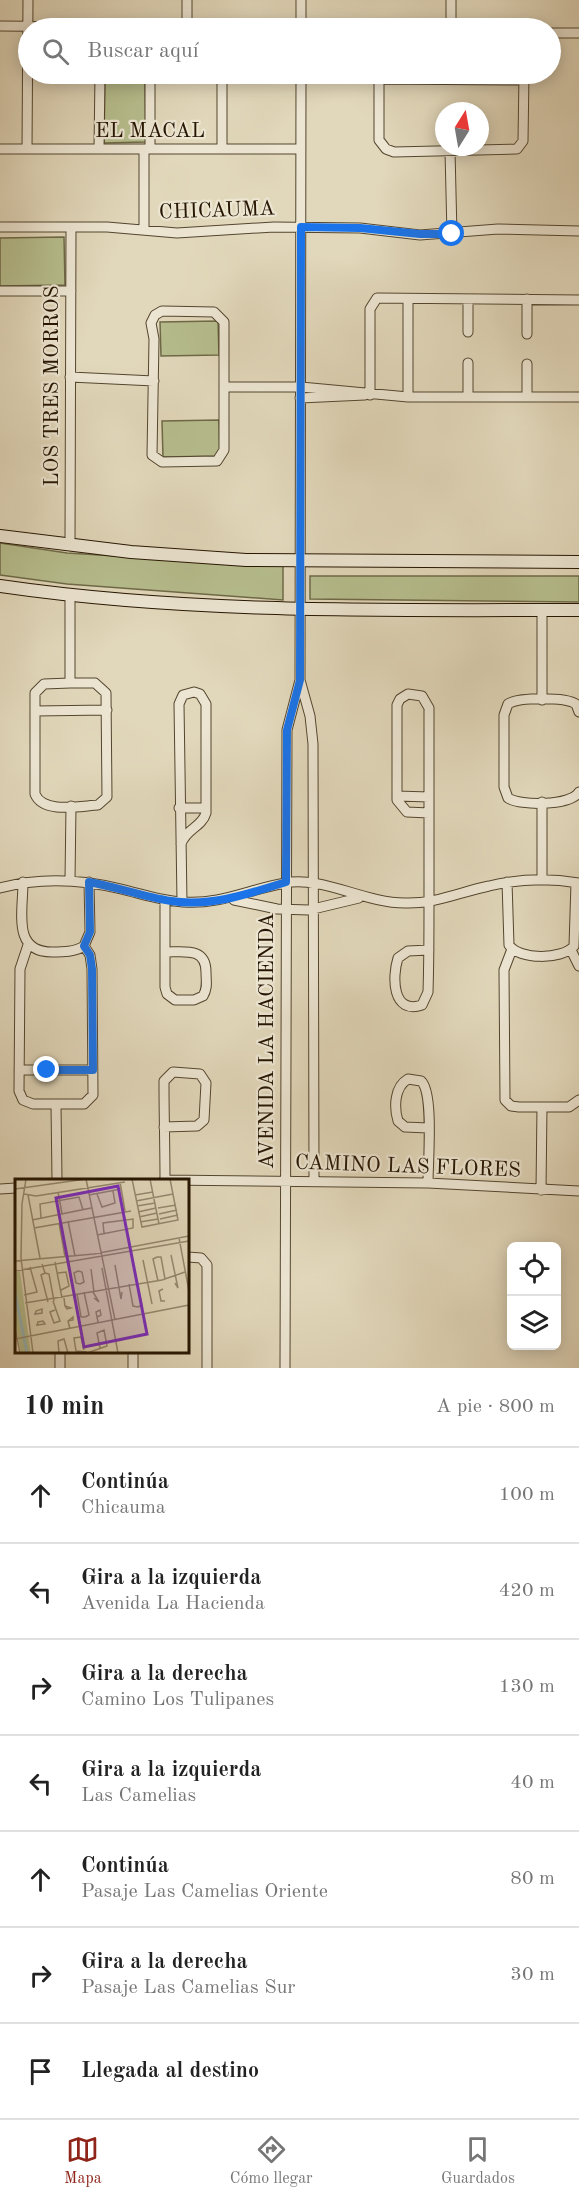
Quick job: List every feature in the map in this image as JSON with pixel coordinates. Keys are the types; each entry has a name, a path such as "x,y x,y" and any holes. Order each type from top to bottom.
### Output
{"street":[{"path":"28,0 28,18"},
{"path":"187,0 187,18"},
{"path":"301,0 301,18"},
{"path":"451,0 451,18"},
{"path":"0,26 18,26"},
{"path":"561,33 579,33"},
{"path":"27,149 28,84"},
{"path":"99,149 100,84"},
{"path":"144,230 150,84"},
{"path":"222,84 222,149"},
{"name":"AVENIDA LA HACIENDA","path":"301,84 300,680 313,734 314,1180"},
{"path":"379,84 378,136 382,147 394,152 435,152"},
{"path":"489,151 510,151 519,147 523,137 524,84"},
{"name":"EL MACAL","path":"0,149 301,149"},
{"path":"450,156 452,234"},
{"name":"CHICAUMA","path":"0,227 70,227 195,233 301,227 360,228 420,234 452,234 498,229 579,231"},
{"name":"LOS TRES MORROS","path":"70,227 70,545"},
{"path":"0,291 70,291"},
{"path":"370,394 370,306 380,297 468,301 579,300"},
{"path":"527,299 527,334"},
{"path":"408,300 408,397"},
{"path":"468,301 468,332"},
{"path":"162,311 210,311 220,315 224,325 224,387 224,450 220,459 210,462 156,460 151,452 154,339 151,323 155,315 162,311"},
{"path":"468,363 468,397"},
{"path":"527,364 527,397"},
{"path":"70,376 154,381"},
{"path":"224,387 348,389 370,394"},
{"path":"300,398 370,394 408,397 579,397"},
{"path":"0,536 192,557 300,562 579,562"},
{"path":"0,586 70,595 300,610 579,610"},
{"path":"70,595 70,683"},
{"path":"542,610 542,700"},
{"name":"AVENIDA LA HACIENDA","path":"285,1368 287,730 300,680"},
{"path":"95,683 102,687 107,697 107,710 106,797 98,805 47,806 36,798 35,693 41,685 95,683"},
{"path":"181,844 190,829 204,819 206,808 206,704 200,694 192,692 183,695 179,704 179,823 182,902"},
{"path":"429,813 406,812 399,804 397,796 397,705 403,696 412,693 422,696 429,704 429,797 429,813 429,950 427,1000 418,1006 407,1006 400,1002 396,994 398,958 408,951 429,950"},
{"path":"579,712 576,704 570,700 514,700 506,708 504,787 508,798 515,802 570,801 579,792"},
{"path":"34,711 107,710"},
{"path":"397,796 429,797"},
{"path":"542,802 543,880"},
{"path":"70,880 71,806"},
{"path":"179,808 206,808"},
{"path":"179,823 190,829"},
{"path":"0,888 23,882 70,880 89,882 165,900 182,902 228,900 285,910 315,910 361,898"},
{"path":"228,900 286,882 314,883 361,898 395,903 429,902 507,882 543,880 578,883 576,938 571,950 564,954 543,955 520,954 512,949 507,940 507,882"},
{"path":"23,882 23,933 28,945 35,950 47,952 77,950 84,946 90,932 89,882"},
{"path":"343,892 343,902"},
{"path":"165,900 165,952 167,994 175,1000 194,1000 203,996 207,986 206,963 202,956 196,952 165,952"},
{"path":"28,945 20,963 20,1094 25,1102 56,1105 84,1104 93,1095 92,969 90,955 84,946"},
{"path":"512,949 504,970 504,1096 508,1103 515,1107 569,1107 579,1100"},
{"path":"571,950 579,966"},
{"path":"19,1070 93,1070"},
{"path":"164,1127 194,1126 202,1123 205,1114 206,1083 200,1074 173,1072 166,1078 164,1127 164,1179"},
{"path":"428,1128 405,1127 398,1121 397,1091 405,1081 417,1079 427,1089 428,1128 428,1183"},
{"path":"56,1105 57,1179"},
{"path":"541,1190 542,1107"},
{"name":"CAMINO LAS FLORES","path":"189,1180 428,1183 579,1191"},
{"path":"0,1189 15,1188"},
{"path":"189,1257 198,1257 207,1265 207,1368"}],"green space":[{"path":"105,84 145,84 146,142 104,143"},
{"path":"64,237 65,285 0,286 0,238"},
{"path":"218,321 219,355 161,356 160,322"},
{"path":"219,420 220,456 163,457 162,421"},
{"path":"0,543 67,553 283,566 283,600 67,584 0,575"},
{"path":"310,576 579,576 579,602 310,599"}],"route":[{"path":"47,1070 93,1070 92,962 84,946 88,942 90,932 89,882 173,902 204,903 228,900 286,882 287,730 300,680 301,227 360,228 407,234 452,234"}]}
